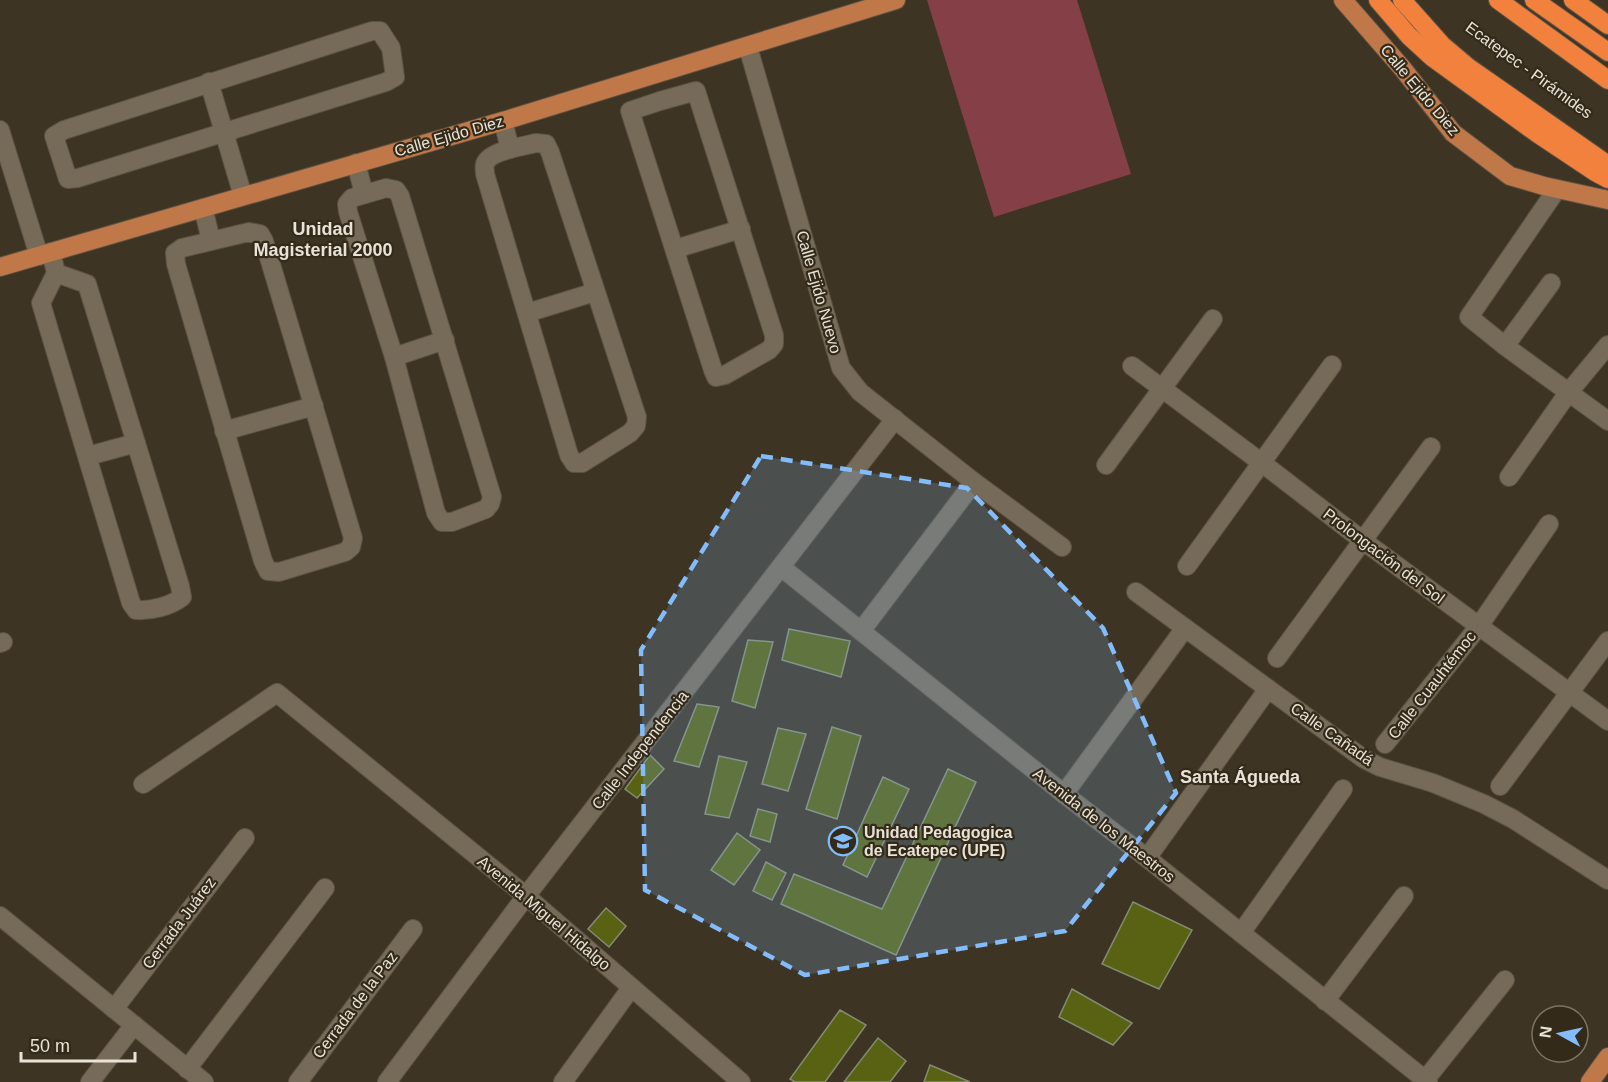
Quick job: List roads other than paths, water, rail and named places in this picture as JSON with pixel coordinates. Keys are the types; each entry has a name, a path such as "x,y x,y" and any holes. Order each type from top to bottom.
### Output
{"highway":[{"path":"1378,0 1409,36 1432,58 1538,134 1608,179"},
{"path":"1402,0 1442,45 1468,67 1608,165"},
{"path":"1498,0 1608,80"},
{"path":"1534,0 1608,52"},
{"path":"1573,0 1608,25"},
{"name":"Ecatepec - Pirámides","path":"1425,24 1449,37 1542,106 1608,150"}],"main road":[{"name":"Calle Ejido Diez","path":"0,267 503,121 896,0"},
{"name":"Calle Ejido Diez","path":"1343,0 1403,69 1453,133 1510,176 1608,200"},
{"path":"1590,1082 1608,1057"}],"street":[{"path":"372,31 380,31 391,48 394,77 386,82 78,178 68,179 54,136 64,130 209,82 372,31"},
{"name":"Calle Ejido Nuevo","path":"748,47 841,368 860,392 1062,548"},
{"path":"652,76 660,101"},
{"path":"209,82 243,196"},
{"path":"696,91 741,229 774,335 774,344 770,350 725,375 716,377 630,111 696,91"},
{"path":"503,121 510,149"},
{"path":"0,130 45,254 56,273 87,284 180,586 182,597 176,602 145,610 136,610 131,603 41,303 56,273"},
{"path":"546,144 595,292 637,417 636,426 630,433 582,463 574,463 568,455 485,174 485,164 490,157 510,149 546,144"},
{"path":"356,163 364,194"},
{"path":"386,188 396,190 400,196 445,340 492,497 486,509 452,522 442,522 436,513 394,357 348,212 347,204 352,198 386,188"},
{"path":"1557,189 1469,317 1608,421"},
{"path":"203,208 211,240"},
{"path":"675,249 741,229"},
{"path":"249,232 260,234 314,406 353,537 351,547 345,552 279,572 268,571 224,431 176,264 175,253 182,248 211,240 249,232"},
{"path":"1505,346 1551,283"},
{"path":"527,313 595,292"},
{"path":"1106,465 1213,319"},
{"path":"394,357 445,340"},
{"path":"1509,477 1568,393 1608,345"},
{"path":"1187,566 1332,365"},
{"name":"Prolongación del Sol","path":"1132,366 1362,540 1608,721"},
{"path":"224,431 314,406"},
{"name":"Calle Independencia","path":"387,1082 526,896 895,419"},
{"path":"88,456 136,443"},
{"path":"1277,658 1431,447"},
{"path":"861,631 974,482"},
{"name":"Calle Cuauhtémoc","path":"1385,744 1479,626 1549,524"},
{"name":"Avenida de los Maestros","path":"781,567 1426,1081"},
{"name":"Calle Cañadá","path":"1136,592 1364,759 1380,767 1433,783 1484,804 1513,819 1608,880"},
{"path":"1064,794 1185,628"},
{"path":"1500,786 1608,641"},
{"path":"1147,858 1268,689"},
{"name":"Avenida Miguel Hidalgo","path":"142,784 278,693 526,896 632,988 731,1079"},
{"path":"1241,933 1343,789"},
{"name":"Cerrada Juárez","path":"114,1009 245,838"},
{"path":"1,919 198,1078 325,888"},
{"path":"1325,1001 1404,896"},
{"name":"Cerrada de la Paz","path":"298,1082 413,929"},
{"path":"1426,1081 1505,980"},
{"path":"563,1082 632,988"},
{"path":"90,1082 134,1025"},
{"path":"1597,1082 1608,1068"}],"place":[{"name":"Unidad Pedagogica de Ecatepec (UPE)","path":"843,841"}],"district":[{"name":"Unidad Magisterial 2000","path":"323,239"},
{"name":"Santa Águeda","path":"1240,777"}]}
